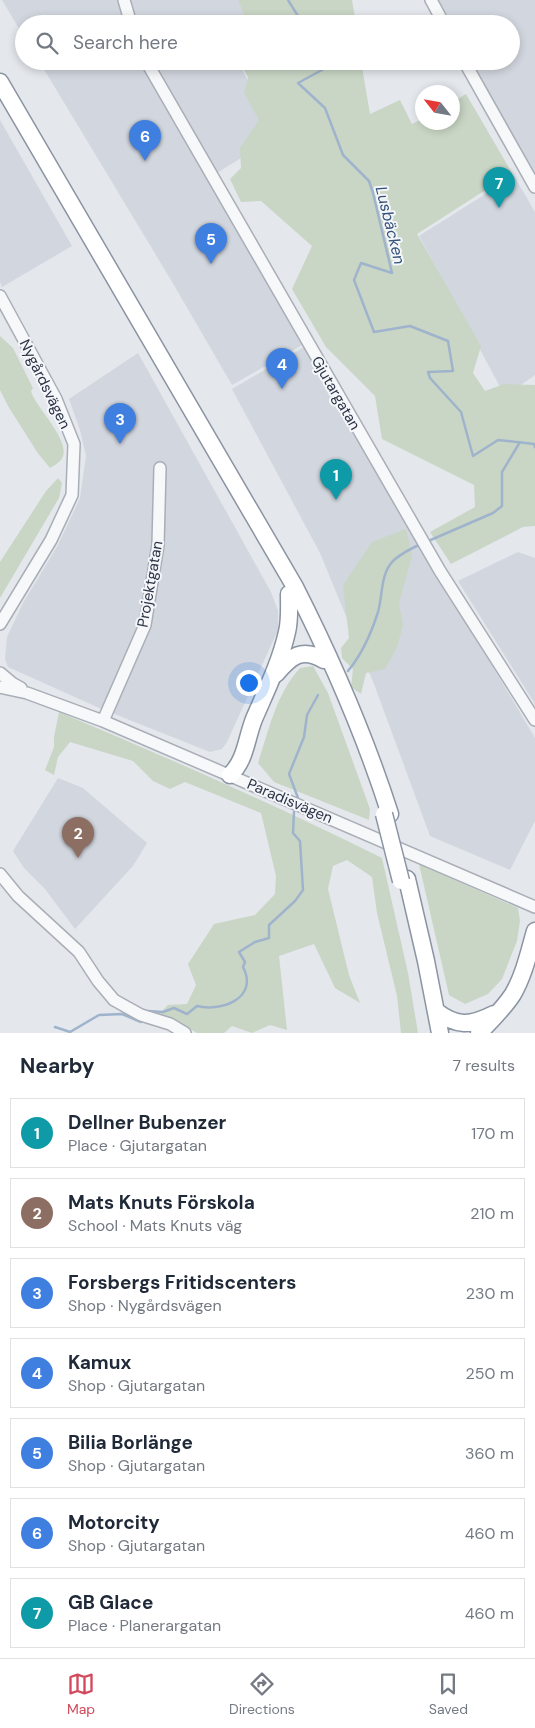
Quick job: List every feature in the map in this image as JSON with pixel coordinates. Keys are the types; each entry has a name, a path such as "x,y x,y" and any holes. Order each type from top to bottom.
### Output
{"highway":[{"path":"0,82 294,587 330,658 380,780 387,814 426,962 440,1033"},
{"path":"0,97 289,594 324,660 387,814"},
{"path":"230,775 241,762 253,722 272,677 288,631 289,594"},
{"path":"272,677 284,664 300,654 308,653 324,660"},
{"path":"404,880 434,1033"},
{"path":"526,962 535,930"},
{"path":"479,1033 513,993 535,946"},
{"path":"436,1011 451,1021 461,1024 475,1022 498,1012"}],"street":[{"path":"124,0 128,15"},
{"path":"431,0 439,15"},
{"name":"Gjutargatan","path":"151,70 440,572 535,720"},
{"path":"469,70 535,187"},
{"name":"Nygårdsvägen","path":"0,296 56,399 74,444 72,495 51,540 0,624"},
{"name":"Projektgatan","path":"103,720 145,625 158,545 160,468"},
{"name":"Nygårdsvägen","path":"0,633 9,610"},
{"name":"Paradisvägen","path":"0,673 12,683 43,698 103,720 535,908"},
{"name":"Paradisvägen","path":"0,687 43,698"},
{"path":"0,874 18,896 79,952 98,982 114,1000 142,1015 170,1024 186,1033"}],"shaded area":[{"path":"2,0 241,0 247,15 15,15 15,22"},
{"path":"431,0 535,0 535,187 469,70 520,70 520,15 439,15"},
{"path":"44,70 242,70 275,137 212,176 304,344 232,385"},
{"path":"0,120 72,246 2,287 0,282"},
{"path":"514,176 535,212 535,375 505,396 419,236"},
{"path":"304,347 535,738 535,821 510,870 430,836 374,684 320,553 232,389"},
{"path":"138,353 271,592 278,611 278,630 227,742 222,749 210,752 97,707 8,667 5,659 7,637 23,603 58,545 80,498 86,456 80,430 69,399"},
{"path":"518,552 535,558 535,704 458,581"},
{"path":"58,778 83,788 147,843 133,866 75,929 45,889 24,868 13,851"}],"green space":[{"path":"238,0 352,0 354,15 244,15"},
{"path":"244,70 363,70 370,114 400,100 412,124 415,122 415,130 460,130 460,98 466,94 512,173 417,234 481,346 473,373 485,391 504,384 535,385 535,526 523,527 451,564 430,532 475,507 474,485 382,439 375,396 326,347 292,289 312,246 261,201 241,202 230,179 241,168 240,148 259,120 244,93 248,77"},
{"path":"0,336 13,348 33,388 31,391 34,398 63,445 64,454 60,461 50,468 37,452 0,390"},
{"path":"58,478 62,483 59,498 0,598 0,562 46,491"},
{"path":"406,529 412,556 399,603 403,625 397,647 385,669 366,673 361,694 351,687 353,669 342,658 341,648 349,638 343,585 372,542"},
{"path":"313,666 328,693 370,809 369,820 274,782 258,763 274,713 285,689 300,668"},
{"path":"59,712 222,782 382,858 408,973 418,1033 401,1033 397,996 377,913 372,877 347,860 333,866 328,889 349,975 360,1003 335,988 314,944 279,956 287,1030 270,1025 252,1033 232,1026 224,1033 197,1033 159,1014 168,1005 187,1004 196,985 188,964 214,924 255,915 275,894 276,876 261,813 185,782 170,789 153,781 133,761 70,742 58,757 54,775 45,770 54,747"},
{"path":"419,864 518,908 520,921 517,941 502,979 488,994 465,1004 449,995"}],"waterway":[{"name":"Lusbäcken","path":"288,0 297,15"},
{"name":"Lusbäcken","path":"322,70 298,83 325,108 343,155 369,181 392,273 361,263 354,280 374,332 410,326 448,341 453,371 428,372 430,378 461,412 473,456 498,440 534,444 535,447"},
{"path":"426,542 493,513 502,506 502,472 520,442"},
{"path":"348,671 366,643 372,628 380,605 384,578 389,565 410,549 421,544"},
{"path":"298,798 289,774 304,737 307,715 318,695"},
{"path":"148,1011 163,1012 174,1008 187,1014 197,1006 217,1007 227,1004 242,995 246,987 247,978 243,967 245,962 239,952 255,942 269,938 269,925 295,901 303,890 300,841 293,833 294,812"},
{"path":"55,1027 70,1032 99,1015 122,1014 141,1022"}],"place":[{"name":"Motorcity","path":"145,161"},
{"name":"GB Glace","path":"499,208"},
{"name":"Bilia Borlänge","path":"211,264"},
{"name":"Kamux","path":"282,389"},
{"name":"Forsbergs Fritidscenters","path":"120,444"},
{"name":"Dellner Bubenzer","path":"336,500"},
{"name":"Mats Knuts Förskola","path":"78,858"}]}
